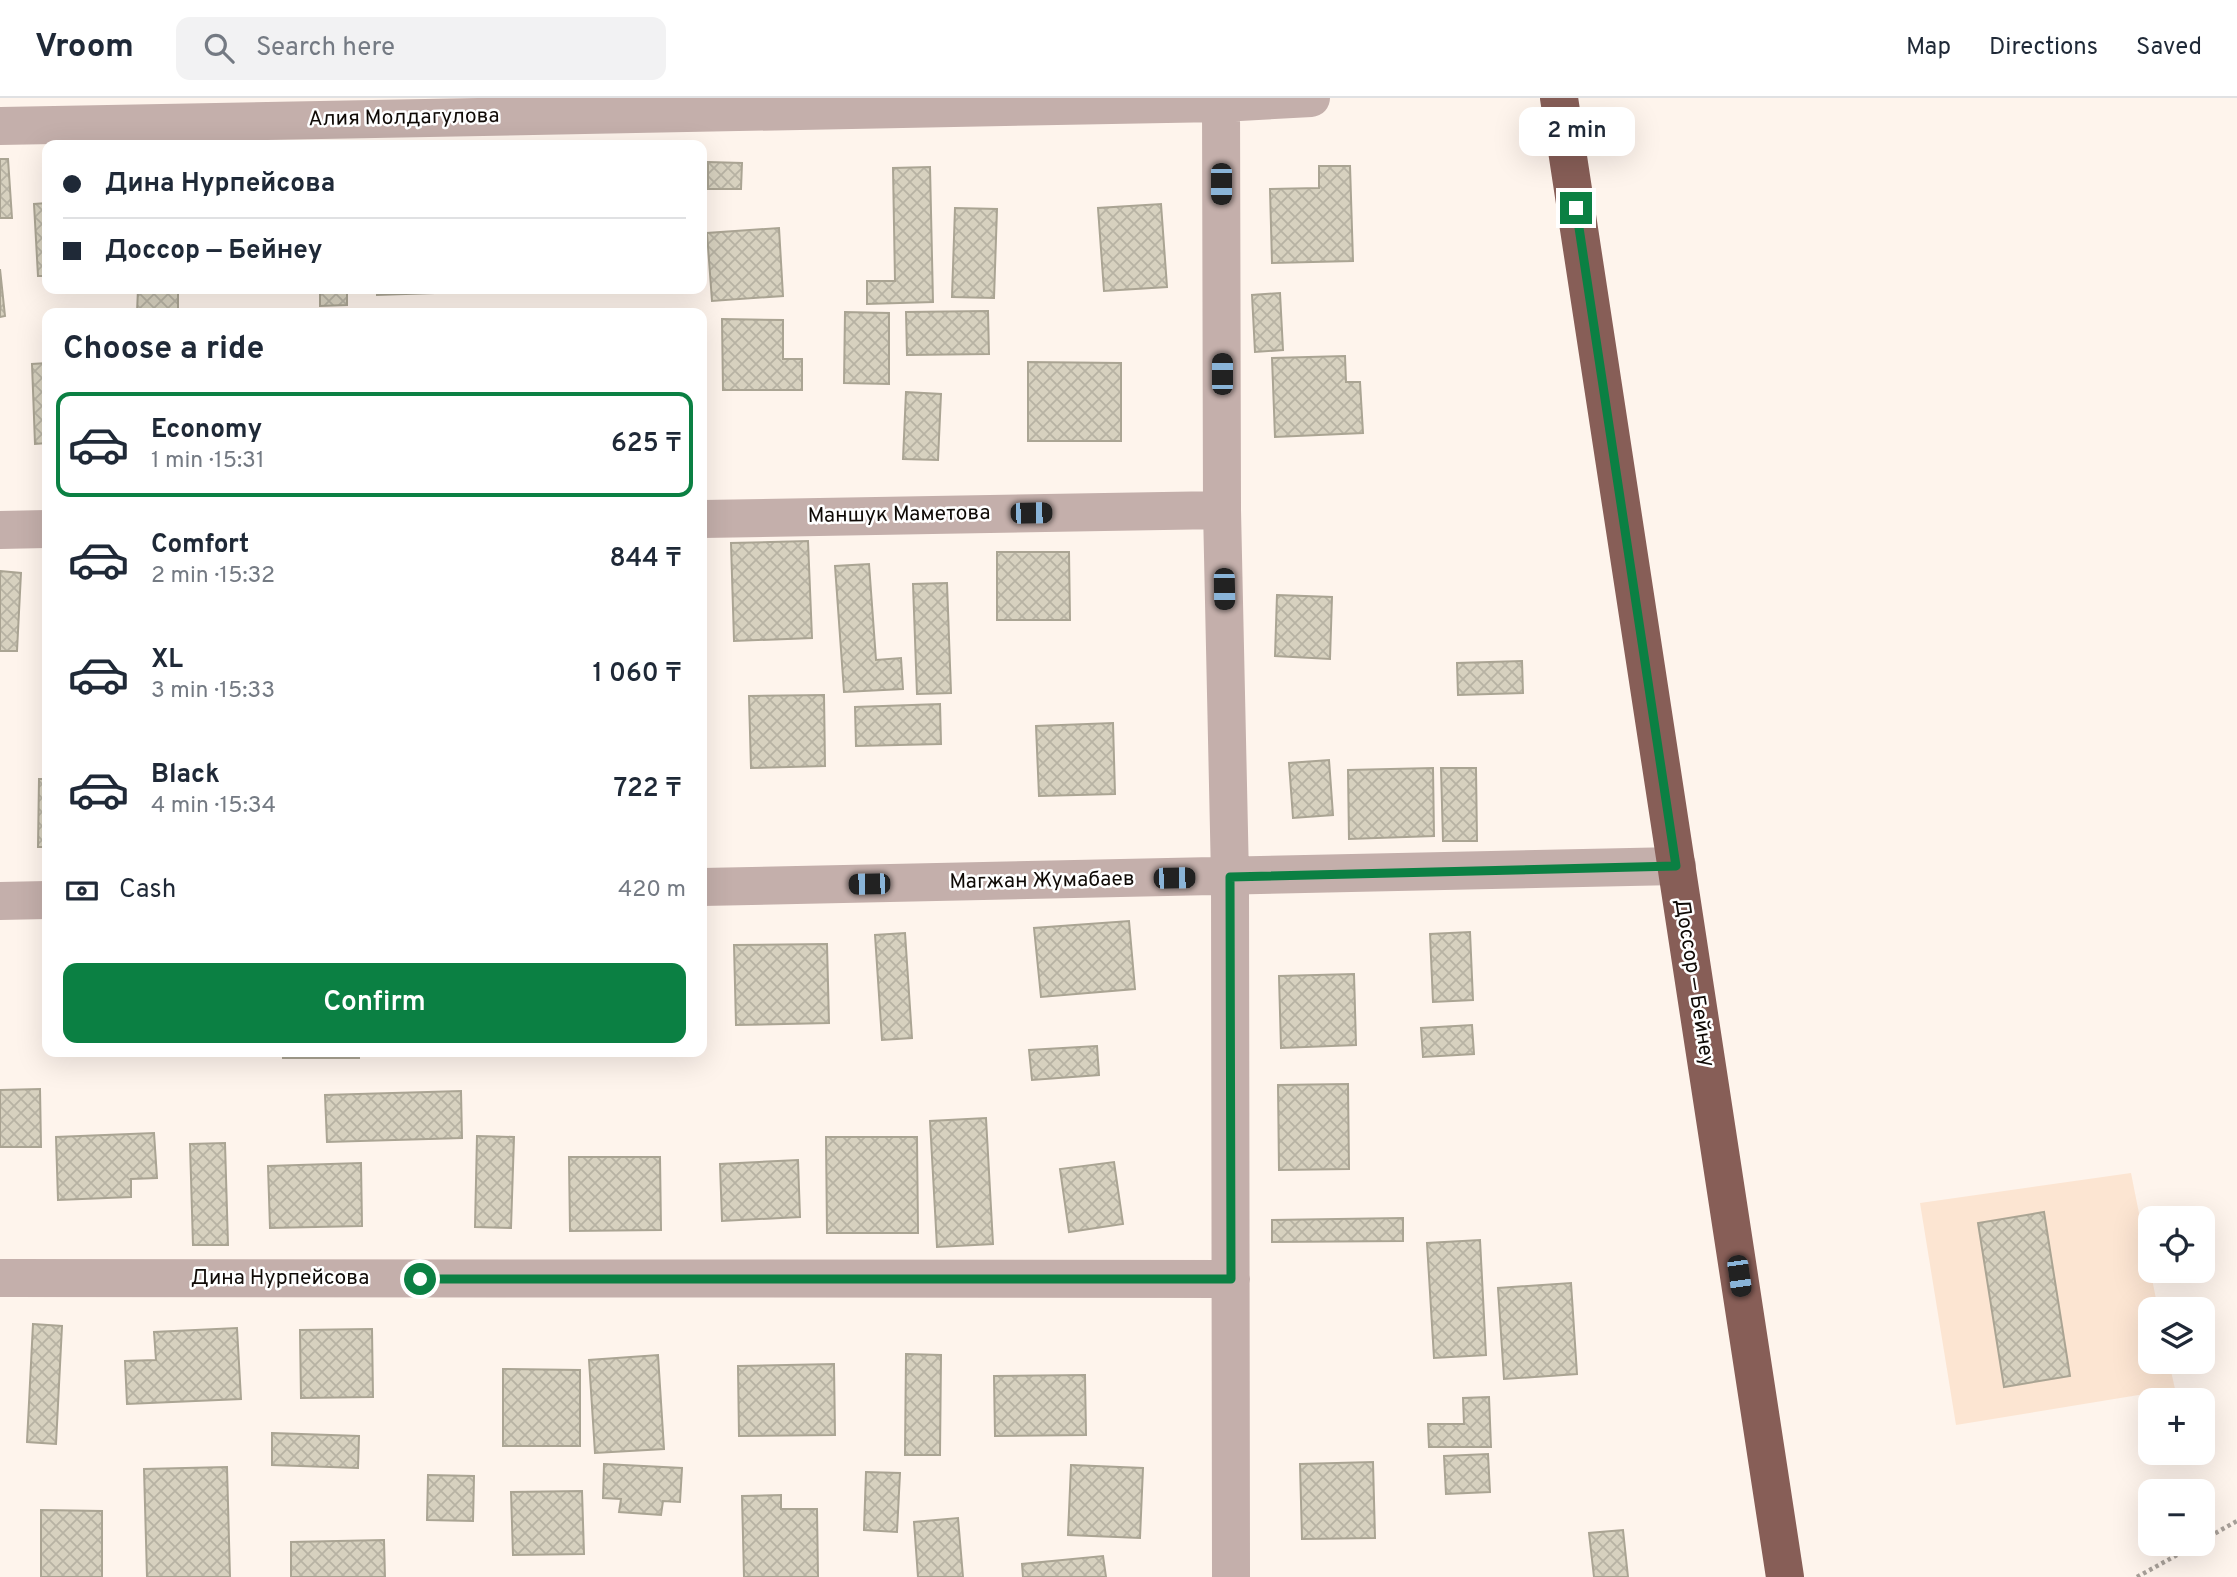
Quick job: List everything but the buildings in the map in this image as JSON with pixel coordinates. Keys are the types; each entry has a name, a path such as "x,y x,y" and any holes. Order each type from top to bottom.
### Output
{"highway":[{"name":"Доссор — Бейнеу","path":"1559,98 1785,1577"}],"street":[{"name":"Алия Молдагулова","path":"0,126 1221,103 1311,98"},
{"path":"1221,103 1222,510 1230,877 1231,1577"},
{"name":"Маншук Маметова","path":"707,519 1222,510"},
{"path":"0,530 42,529"},
{"name":"Магжан Жумабаев","path":"707,887 1676,866"},
{"path":"0,901 42,900"},
{"name":"Дина Нурпейсова","path":"0,1278 1231,1279"}],"path":[{"path":"2215,1533 2237,1521"},
{"path":"2137,1577 2175,1556"}],"shaded area":[{"path":"2131,1173 2138,1208 2138,1283 2153,1283 2156,1297 2138,1297 2138,1374 2172,1374 2175,1388 2138,1388 2138,1395 1956,1425 1920,1203"}],"route":[{"path":"420,1279 1231,1279 1230,877 1676,866 1576,208"}]}
